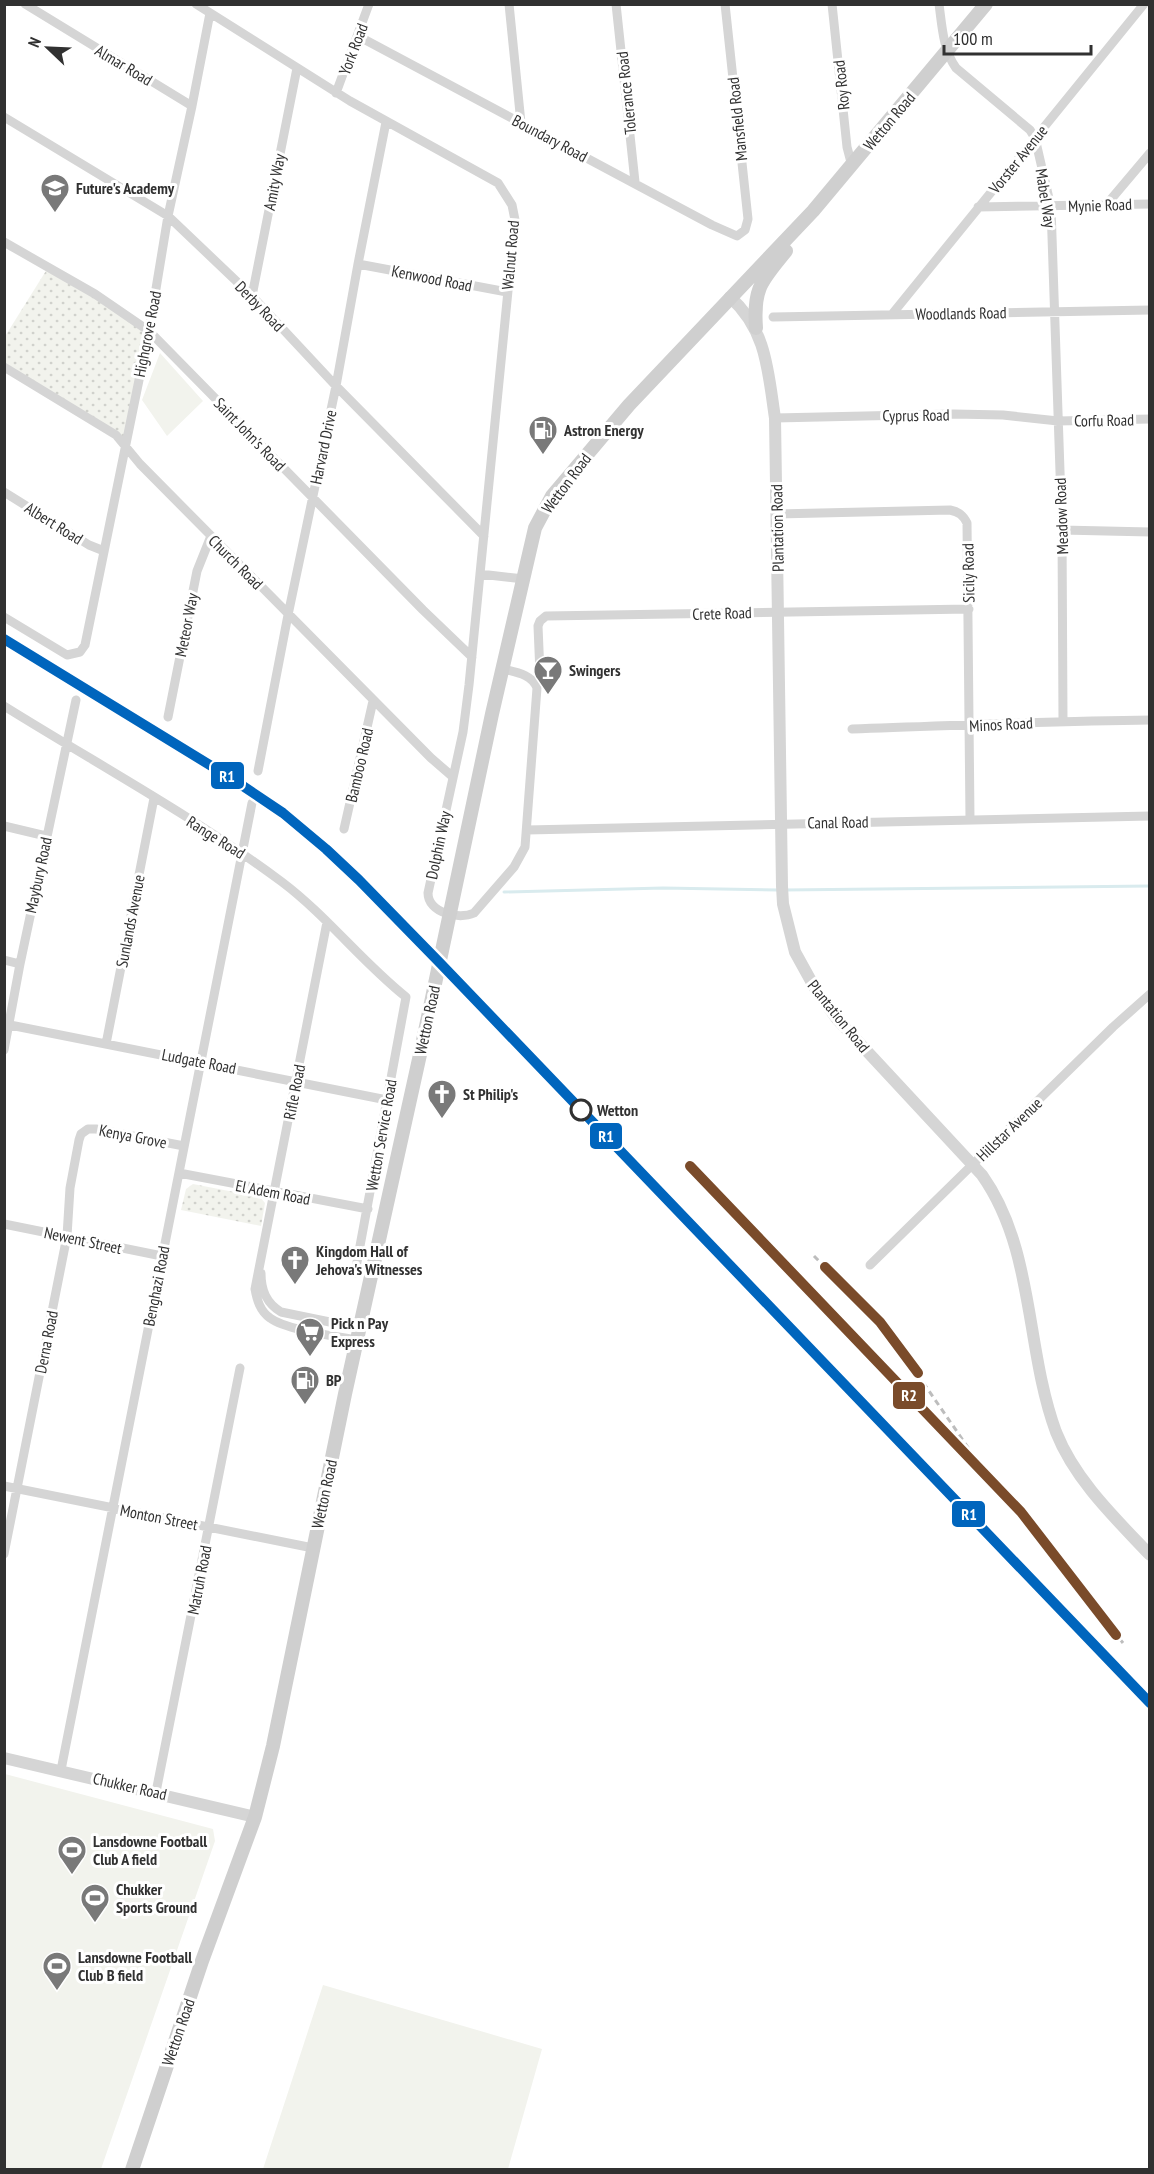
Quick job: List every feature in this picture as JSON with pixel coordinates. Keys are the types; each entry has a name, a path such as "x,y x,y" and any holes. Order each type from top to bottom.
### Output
{"main road":[{"name":"Wetton Road","path":"131,2169 215,1925 255,1817 273,1746 358,1334 502,669 536,528 552,496 629,405 796,230 986,4"},
{"path":"756,328 755,306 758,287 792,244 796,230"}],"street":[{"name":"Almar Road","path":"25,4 192,106"},
{"name":"York Road","path":"336,93 369,4"},
{"path":"509,4 521,123"},
{"name":"Tolerance Road","path":"616,4 635,182"},
{"name":"Mansfield Road","path":"725,4 748,219 742,232"},
{"name":"Roy Road","path":"832,4 847,147 852,166"},
{"path":"939,4 947,52"},
{"name":"Vorster Avenue","path":"893,314 1144,4"},
{"name":"Walnut Road","path":"197,5 336,93 481,172 498,183 512,205 515,220 480,574"},
{"name":"Highgrove Road","path":"4,616 64,653 71,655 80,652 85,645 149,331 168,216 210,13"},
{"name":"Boundary Road","path":"358,36 729,234 736,236 742,232"},
{"name":"Mabel Way","path":"947,52 956,68 1024,123 1035,138 1051,207 1055,312"},
{"name":"Amity Way","path":"252,296 297,68"},
{"name":"Derby Road","path":"4,117 168,216 252,296 336,386 484,536"},
{"name":"Harvard Drive","path":"258,771 336,386 386,122"},
{"path":"1107,204 1149,153"},
{"name":"Mynie Road","path":"978,207 1149,204"},
{"name":"Saint John's Road","path":"4,242 96,294 149,331 472,657"},
{"name":"Kenwood Road","path":"358,264 507,292"},
{"name":"Plantation Road","path":"730,297 746,312 756,328 768,372 775,418 783,904 795,952 807,976 837,1020 982,1175 998,1199 1014,1242 1043,1386 1063,1448 1088,1486 1149,1555"},
{"name":"Woodlands Road","path":"773,317 1149,310"},
{"name":"Meadow Road","path":"1055,312 1062,530 1063,721"},
{"name":"Church Road","path":"4,367 116,435 125,443 140,465 430,758 453,777"},
{"name":"Cyprus Road","path":"775,418 954,414 1003,415 1058,421"},
{"name":"Corfu Road","path":"1058,421 1149,419"},
{"name":"Albert Road","path":"4,492 104,551"},
{"name":"Sicily Road","path":"777,514 950,510 961,514 967,523 970,819"},
{"path":"1062,530 1149,532"},
{"name":"Meteor Way","path":"168,717 197,572 211,536"},
{"path":"480,574 524,579"},
{"name":"Dolphin Way","path":"480,574 463,732 428,893 429,902 439,911 465,915 474,913 520,858 525,847 537,701 535,683"},
{"name":"Crete Road","path":"535,683 540,674 538,626 546,616 969,609"},
{"path":"502,669 525,675 535,683"},
{"name":"Maybury Road","path":"4,1050 46,836 76,700"},
{"name":"Bamboo Road","path":"344,829 373,701"},
{"name":"Range Road","path":"4,706 241,852 284,884 406,997"},
{"name":"Minos Road","path":"852,729 1149,720"},
{"name":"Sunlands Avenue","path":"106,1044 154,798"},
{"name":"Benghazi Road","path":"61,1770 252,803"},
{"name":"Canal Road","path":"527,830 1149,816"},
{"path":"4,826 46,836"},
{"name":"Rifle Road","path":"327,922 276,1193 255,1289 258,1303 270,1318 293,1326 358,1334"},
{"path":"4,960 20,964"},
{"name":"Hillstar Avenue","path":"870,1265 1149,994"},
{"name":"Wetton Service Road","path":"355,1273 406,997"},
{"name":"Ludgate Road","path":"10,1024 297,1080 387,1100"},
{"name":"Kenya Grove","path":"83,1131 96,1129 184,1146"},
{"name":"Derna Road","path":"4,1554 67,1236 70,1188 79,1140 83,1131"},
{"name":"El Adem Road","path":"179,1173 368,1209"},
{"name":"Newent Street","path":"4,1224 162,1256"},
{"name":"Matruh Road","path":"156,1792 240,1368"},
{"name":"Monton Street","path":"4,1486 313,1548"},
{"name":"Chukker Road","path":"4,1758 255,1817"}],"shaded area":[{"path":"49,266 150,327 125,443 5,366 4,338"},
{"path":"160,353 203,401 167,436 142,400"},
{"path":"193,1184 260,1197 265,1203 261,1226 181,1210 186,1189"},
{"name":"Chukker Sports Ground","path":"5,1774 213,1829 215,1841 101,2169 5,2169"},
{"path":"323,1985 542,2049 508,2169 263,2169"}],"waterway":[{"path":"784,890 1150,886"},
{"path":"504,892 663,888 778,890"}],"railway":[{"path":"690,1166 1021,1512 1123,1643"},
{"path":"814,1256 887,1330 969,1449"}],"transit line":[{"name":"R1","path":"4,639 231,778 283,813 326,849 441,964 1150,1703"},
{"name":"R2","path":"690,1166 1021,1512 1116,1635"},
{"name":"R2","path":"825,1267 880,1322 918,1373"}],"place":[{"name":"Future's Academy","path":"55,214"},
{"name":"Astron Energy","path":"543,456"},
{"name":"Swingers","path":"548,696"},
{"name":"Wetton","path":"581,1110"},
{"name":"St Philip's","path":"442,1120"},
{"name":"Kingdom Hall of Jehova's Witnesses","path":"295,1286"},
{"name":"Pick n Pay Express","path":"310,1358"},
{"name":"BP","path":"305,1406"},
{"name":"Lansdowne Football Club A field","path":"72,1876"},
{"name":"Chukker Sports Ground","path":"95,1924"},
{"name":"Lansdowne Football Club B field","path":"57,1992"}]}
